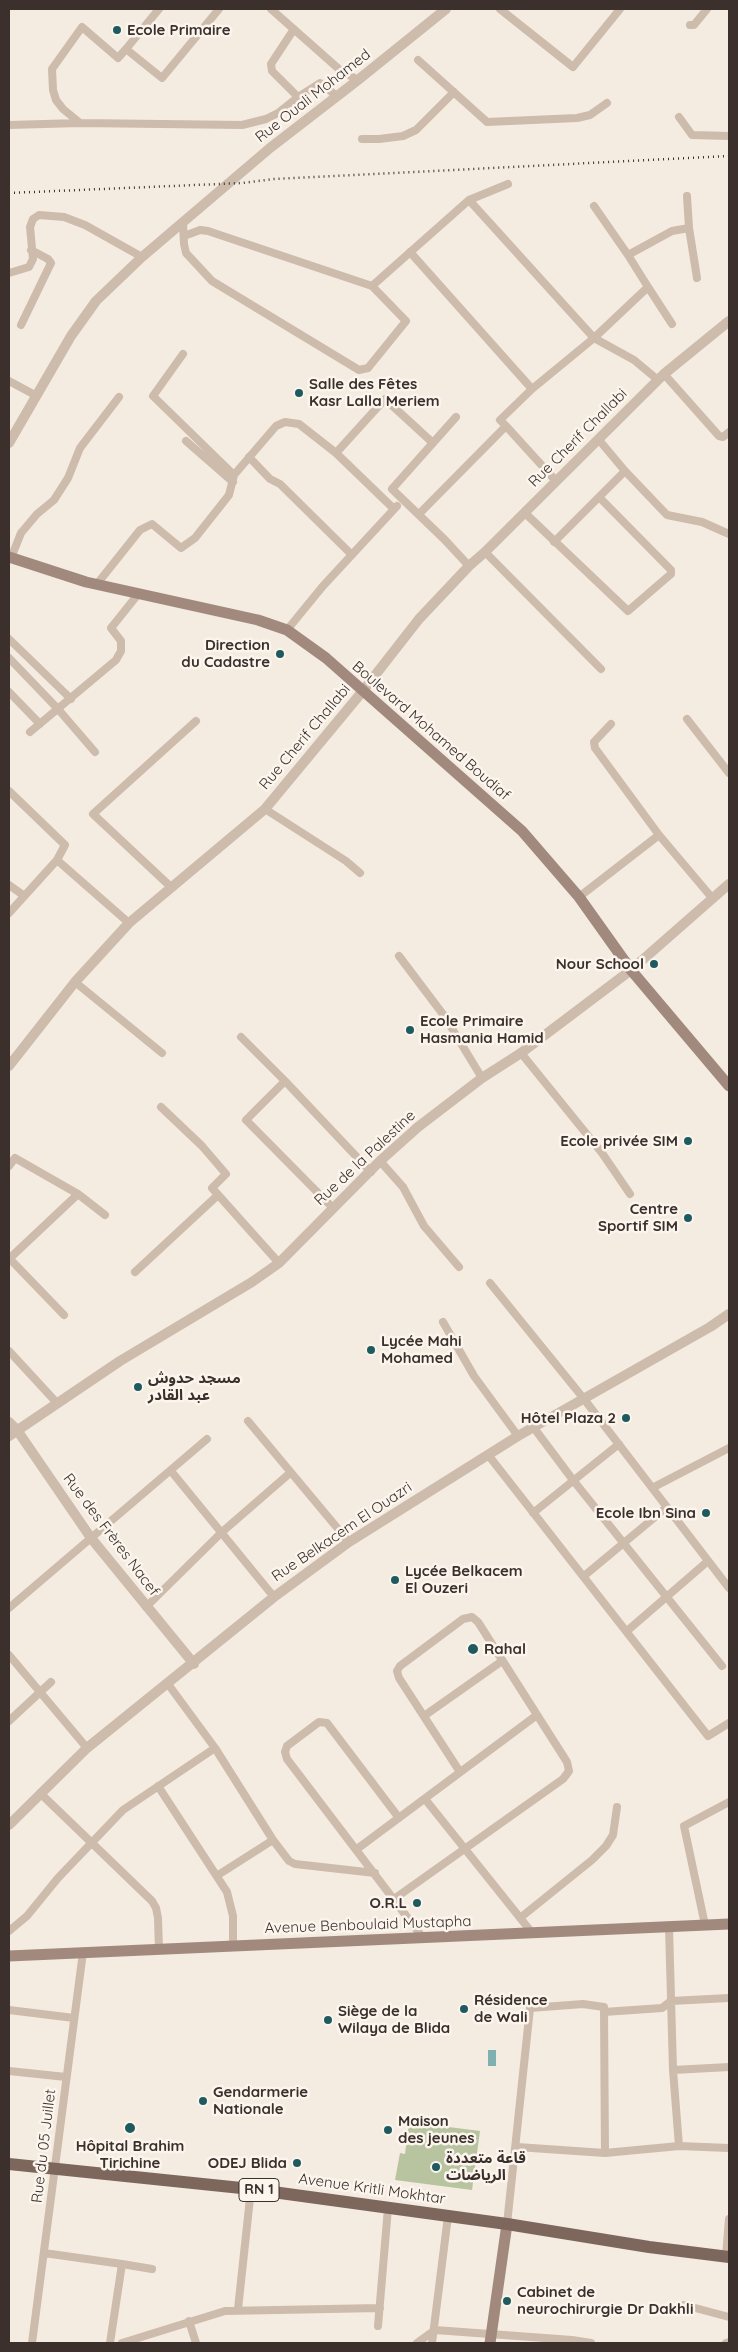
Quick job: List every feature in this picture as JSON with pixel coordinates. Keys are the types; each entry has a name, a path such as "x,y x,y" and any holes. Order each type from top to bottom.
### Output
{"main road":[{"name":"Boulevard Mohamed Boudiaf","path":"10,557 97,584 258,620 287,630 326,658 362,692 522,831 579,897 632,970 729,1086"},
{"name":"Avenue Benboulaid Mustapha","path":"9,1956 729,1924"},
{"name":"Avenue Kritli Mokhtar","path":"9,2164 252,2189 507,2224 649,2247 728,2256"},
{"path":"491,2339 507,2224"}],"street":[{"path":"80,123 63,109 56,100 53,90 52,68 82,27 118,58 159,9"},
{"path":"126,49 162,78 219,9"},
{"path":"271,9 340,70 358,80"},
{"name":"Rue Ouali Mohamed","path":"9,443 35,395 71,336 96,301 200,207 446,9"},
{"path":"500,9 572,67 620,9"},
{"path":"690,25 694,25 707,9"},
{"path":"294,29 271,64 272,71 298,97"},
{"path":"418,60 487,122 577,118 590,115 606,103"},
{"path":"9,125 80,123 242,125 266,119 278,113 320,83 336,97"},
{"path":"362,139 379,140 403,136 416,130 454,92"},
{"path":"679,117 692,135 729,136"},
{"path":"372,286 469,200 508,184"},
{"path":"687,196 688,228 697,278"},
{"path":"469,200 594,338 661,377 719,436 723,437 729,432"},
{"path":"594,206 672,324"},
{"path":"9,274 28,267 32,258 30,227 33,219 39,216 64,217 85,225 142,258"},
{"path":"183,223 184,236 186,253 212,281 359,370 368,368 406,321 372,286 208,231 200,230 184,236"},
{"path":"628,255 672,231 688,228"},
{"path":"21,325 51,263 48,259 31,250"},
{"path":"410,252 532,389"},
{"path":"556,481 500,420 532,389 594,338 648,288"},
{"name":"Rue Cherif Challabi","path":"9,1066 75,982 129,923 265,809 362,692 419,618 469,566 525,513 661,377 728,324"},
{"path":"183,354 153,396 234,479"},
{"path":"9,381 35,395"},
{"path":"10,557 22,533 37,514 54,500 68,478 80,448 118,397"},
{"path":"336,453 385,399 433,443"},
{"path":"456,417 392,489 469,566"},
{"path":"97,584 140,530 152,524 181,548 195,538 229,495 234,479 249,457 276,426 285,422 299,424 336,453 394,508"},
{"path":"419,514 506,426"},
{"path":"599,440 625,471 667,515 702,522 729,534"},
{"path":"186,441 234,479"},
{"path":"249,457 270,479 280,484 352,554"},
{"path":"554,542 625,471"},
{"path":"525,513 626,610 632,609 671,574 670,568 599,497"},
{"path":"287,630 352,554 403,499"},
{"path":"485,552 601,669"},
{"path":"30,732 116,660 121,651 121,641 111,628 139,593"},
{"path":"9,639 71,698"},
{"path":"9,658 58,709 94,752"},
{"path":"9,692 40,724"},
{"path":"686,720 729,772"},
{"path":"172,888 93,814 196,721"},
{"path":"611,724 594,742 594,746 659,835 713,899"},
{"path":"9,792 65,845 57,860 9,913"},
{"path":"265,809 346,861 360,873"},
{"path":"579,897 659,835"},
{"path":"57,860 129,923"},
{"name":"Rue de la Palestine","path":"13,1433 56,1402 279,1263 380,1161 418,1127 482,1078 521,1053 632,970 729,884"},
{"path":"9,886 24,895"},
{"path":"399,956 444,1018 482,1078"},
{"path":"75,982 162,1053"},
{"path":"241,1037 371,1172"},
{"path":"521,1053 602,1153 630,1194"},
{"path":"285,1081 246,1120 334,1208"},
{"path":"160,1108 202,1146 226,1174 212,1188 279,1263"},
{"path":"9,1166 15,1158 78,1194 105,1215"},
{"path":"380,1161 403,1187 424,1226 459,1267"},
{"path":"64,1314 9,1258 78,1194"},
{"path":"135,1272 218,1195"},
{"path":"490,1284 584,1398 729,1588"},
{"name":"Rue Belkacem El Ouazri","path":"10,1822 88,1748 194,1664 274,1597 349,1542 438,1485 489,1456 518,1436 710,1327 729,1314"},
{"path":"443,1322 474,1376 518,1436"},
{"path":"9,1351 56,1402"},
{"path":"248,1421 349,1542"},
{"name":"Rue des Frères Nacef","path":"9,1422 13,1433 91,1538 194,1664"},
{"path":"534,1428 573,1480 668,1596 722,1666"},
{"path":"9,1608 207,1439"},
{"path":"533,1513 618,1444"},
{"path":"652,1488 729,1448"},
{"path":"489,1456 627,1630 708,1736 729,1723"},
{"path":"171,1471 274,1597"},
{"path":"146,1607 222,1532 290,1473"},
{"path":"584,1576 667,1507"},
{"path":"627,1630 708,1561"},
{"path":"394,1898 464,1850 567,1775 569,1771 567,1762 476,1619 472,1617 463,1619 398,1668 399,1678 460,1772"},
{"path":"9,1655 88,1748"},
{"path":"424,1716 502,1661"},
{"path":"9,1721 51,1682"},
{"path":"168,1684 215,1748 284,1856 295,1864 374,1873"},
{"path":"357,1849 537,1715"},
{"path":"399,1818 330,1725 325,1722 319,1722 287,1746 286,1756 423,1938"},
{"path":"9,1931 27,1916 92,1842 124,1810 215,1748"},
{"path":"158,1786 218,1875 231,1903 233,1946"},
{"path":"40,1794 152,1901 158,1918 159,1950"},
{"path":"425,1799 533,1934"},
{"path":"705,1925 684,1826 729,1802"},
{"path":"520,1918 592,1860 606,1846 613,1836 617,1807"},
{"path":"218,1875 273,1840"},
{"path":"669,1927 673,2070 679,2146"},
{"name":"Rue du 05 Juillet","path":"32,2343 82,1952"},
{"path":"604,2012 662,2008 671,2000 729,1998"},
{"path":"507,2224 517,2147 530,2008 583,2004 604,2007 605,2153"},
{"path":"9,2010 74,2018"},
{"path":"673,2070 729,2067"},
{"path":"9,2071 66,2077"},
{"path":"517,2147 605,2153 679,2146 729,2148"},
{"path":"238,2309 252,2189"},
{"path":"378,2326 388,2208"},
{"path":"432,2343 448,2216"},
{"path":"728,2256 729,2220"},
{"path":"44,2253 152,2269"},
{"path":"110,2343 122,2264"},
{"path":"684,2304 729,2317"},
{"path":"122,2343 225,2311 238,2309 380,2308"},
{"path":"189,2322 196,2343"},
{"path":"417,2343 434,2330 491,2339 591,2343"}],"green space":[{"name":"قاعة متعددة الرياضات","path":"409,2122 480,2131 472,2190 395,2180 400,2153 405,2154"}],"water":[{"path":"488,2050 496,2050 496,2066 488,2066"}],"railway":[{"path":"9,193 242,183 274,179 729,156"}],"place":[{"name":"Ecole Primaire","path":"117,30"},
{"name":"Salle des Fêtes Kasr Lalla Meriem","path":"299,393"},
{"name":"Direction du Cadastre","path":"280,654"},
{"name":"Nour School","path":"654,964"},
{"name":"Ecole Primaire Hasmania Hamid","path":"410,1030"},
{"name":"Ecole privée SIM","path":"688,1141"},
{"name":"Centre Sportif SIM","path":"688,1218"},
{"name":"Lycée Mahi Mohamed","path":"371,1350"},
{"name":"مسجد حدوش عبد القادر","path":"138,1387"},
{"name":"Hôtel Plaza 2","path":"626,1418"},
{"name":"Ecole Ibn Sina","path":"706,1513"},
{"name":"Lycée Belkacem El Ouzeri","path":"395,1580"},
{"name":"Rahal","path":"473,1649"},
{"name":"O.R.L","path":"417,1903"},
{"name":"Résidence de Wali","path":"464,2009"},
{"name":"Siège de la Wilaya de Blida","path":"328,2020"},
{"name":"Gendarmerie Nationale","path":"203,2101"},
{"name":"Hôpital Brahim Tirichine","path":"130,2128"},
{"name":"Maison des jeunes","path":"388,2130"},
{"name":"ODEJ Blida","path":"297,2163"},
{"name":"قاعة متعددة الرياضات","path":"436,2167"},
{"name":"Cabinet de neurochirurgie Dr Dakhli","path":"507,2301"}]}
